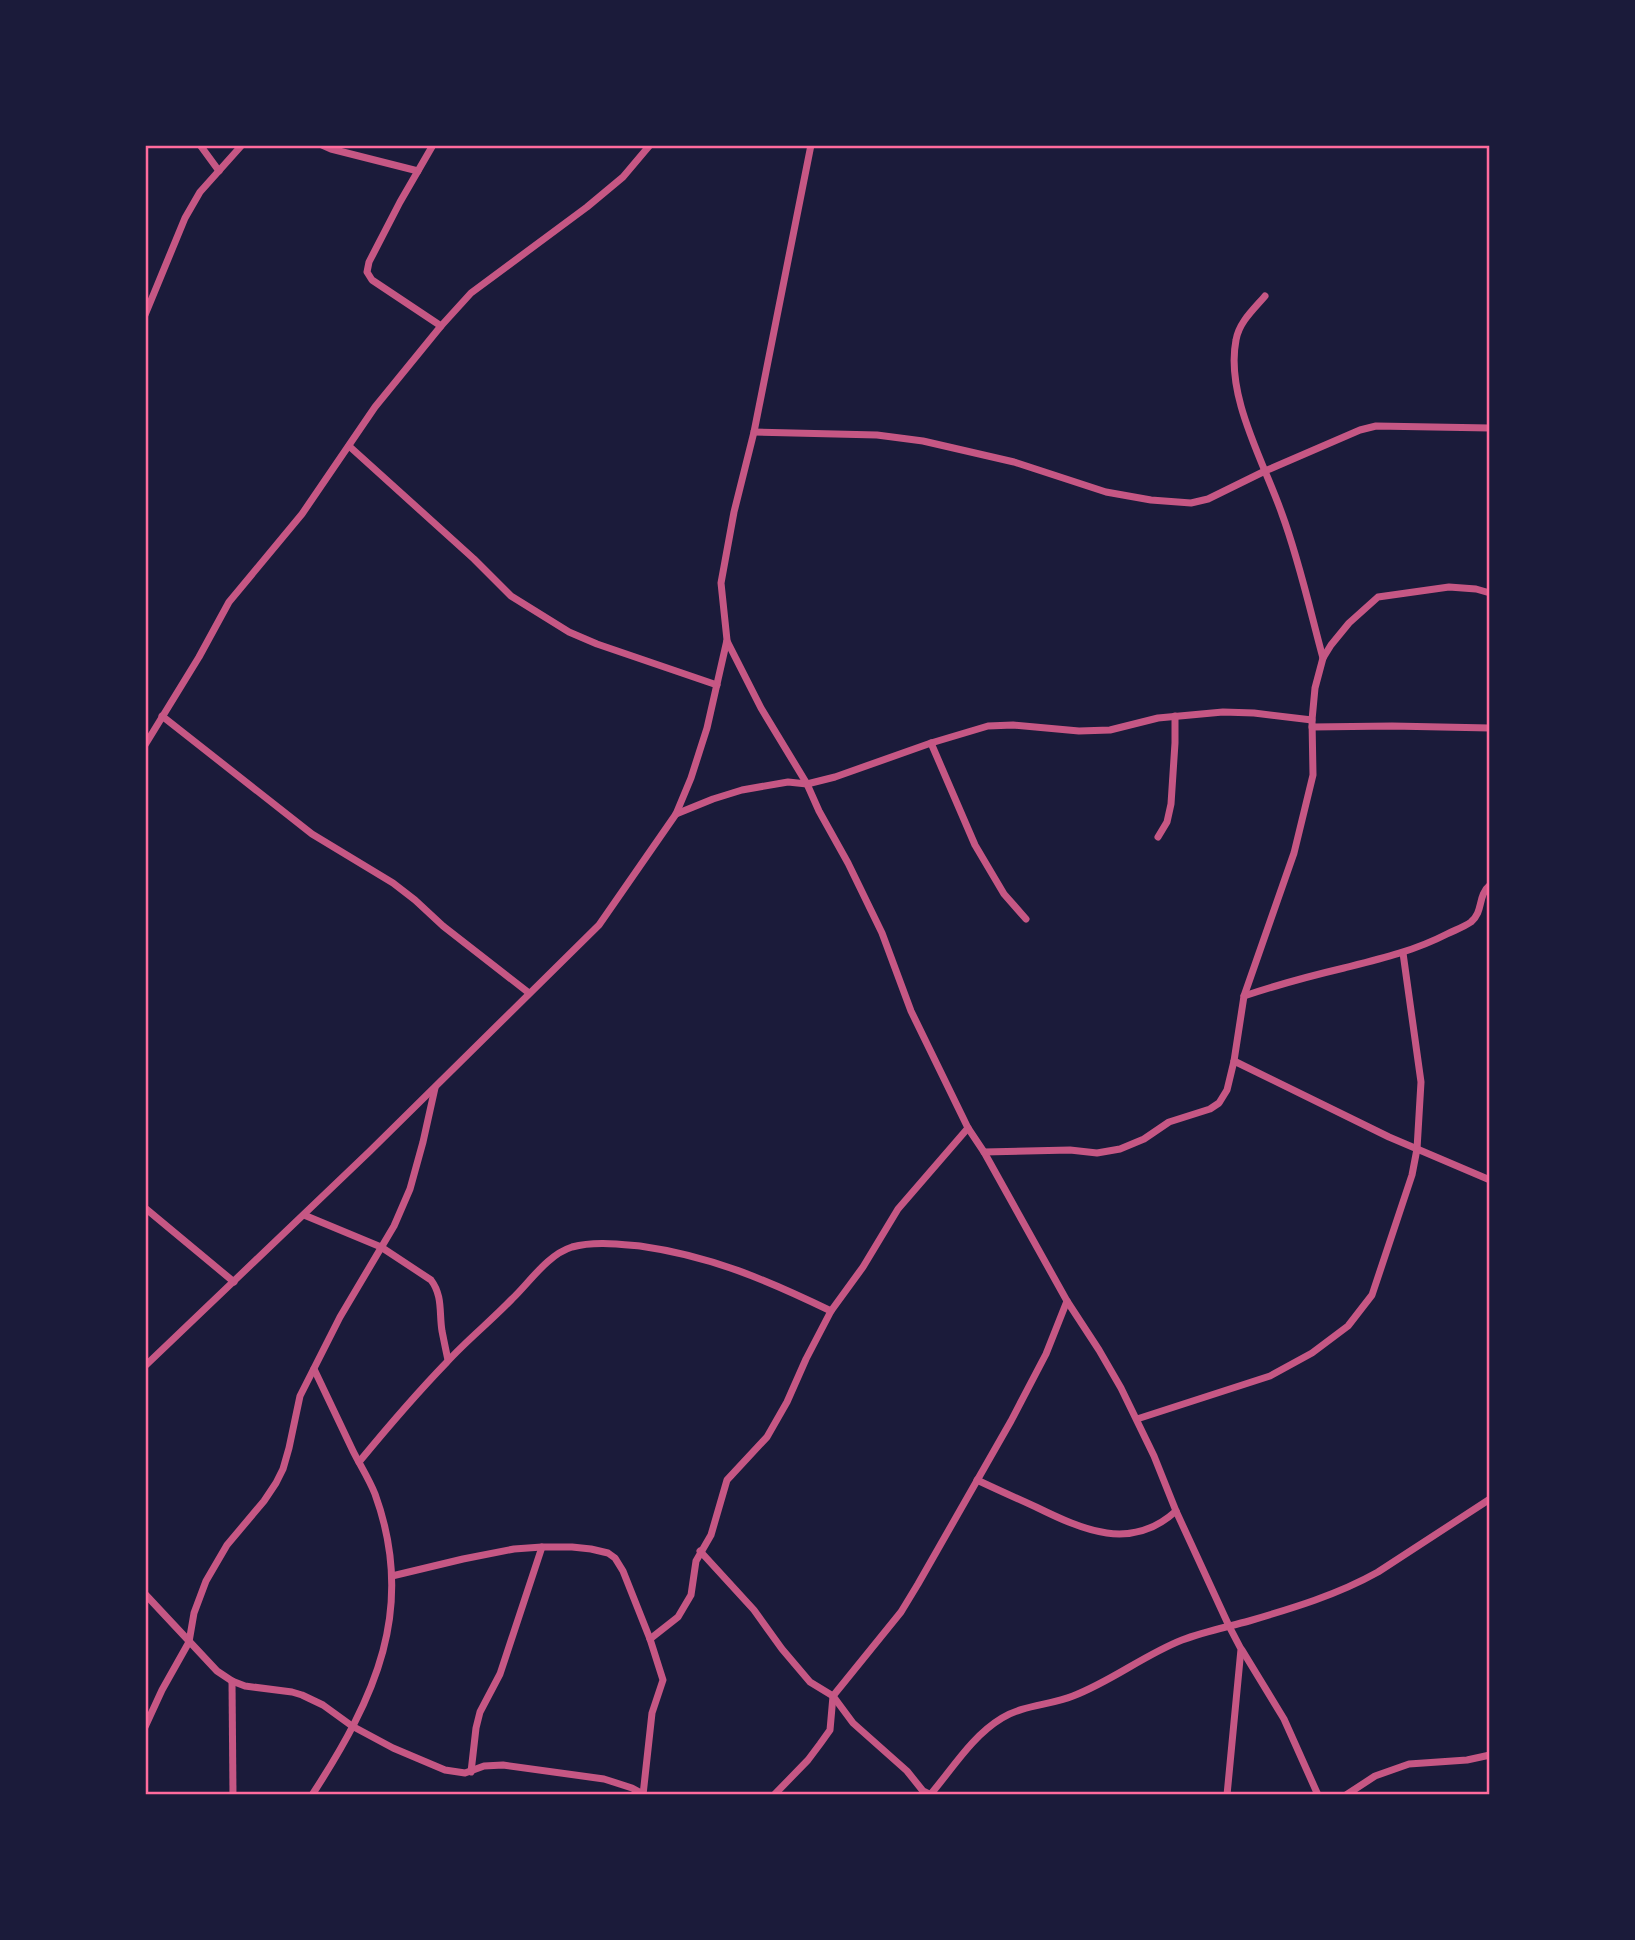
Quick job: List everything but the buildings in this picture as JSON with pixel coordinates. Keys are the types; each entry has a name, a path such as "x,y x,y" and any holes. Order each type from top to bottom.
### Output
{"street":[{"path":"200,145 219,171"},
{"path":"145,316 185,218 200,192 242,145"},
{"path":"322,145 418,172"},
{"path":"433,145 369,262 367,272 372,280 441,326"},
{"path":"145,745 229,602 302,514 375,407 441,326 471,293 623,177 650,145"},
{"path":"145,1366 304,1215 598,925 676,814 707,728 727,640 721,583 811,145"},
{"path":"1265,296 1240,326 1236,341 1235,372 1243,411 1256,453 1282,513 1323,658"},
{"path":"754,432 877,435 923,441 1014,462 1106,492 1191,503 1208,499 1338,438 1376,426 1490,428"},
{"path":"349,446 511,596 587,640 717,685"},
{"path":"984,1152 1070,1150 1097,1153 1132,1145 1169,1122 1210,1109 1219,1103 1227,1090 1234,1061 1244,996 1294,853 1313,775 1312,724 1315,688 1323,658 1364,607 1378,597 1449,587 1490,593"},
{"path":"727,640 761,708 807,783 848,863 882,933 911,1012 968,1128 1137,1419 1229,1626 1283,1719 1318,1795"},
{"path":"676,814 742,790 788,782 807,783 859,769 988,726 1110,730 1158,718 1223,712 1254,713 1312,724 1490,728"},
{"path":"162,716 312,834 393,883 529,993"},
{"path":"1158,838 1167,822 1171,804 1175,716"},
{"path":"931,743 975,845 1004,894 1026,919"},
{"path":"1244,996 1285,982 1426,945 1470,923 1478,916 1482,895 1490,885"},
{"path":"1137,1419 1270,1376 1312,1353 1348,1326 1371,1295 1412,1175 1417,1149 1421,1082 1403,953"},
{"path":"1234,1061 1417,1149 1490,1180"},
{"path":"145,1727 189,1642 194,1613 206,1581 227,1545 264,1501 283,1469 300,1396 340,1317 394,1226 410,1189 435,1087"},
{"path":"650,1639 678,1617 691,1595 696,1561 711,1535 727,1480 774,1426 831,1311 863,1267 898,1209 968,1128"},
{"path":"145,1208 234,1282"},
{"path":"304,1215 381,1247 431,1280 439,1297 448,1360"},
{"path":"359,1462 448,1360 552,1258 570,1248 594,1243 667,1250 745,1272 831,1311"},
{"path":"774,1795 808,1760 830,1730 834,1696 901,1612 1011,1421 1046,1354 1067,1301"},
{"path":"312,1795 367,1699 386,1640 393,1592 389,1550 374,1492 314,1368"},
{"path":"977,1480 1073,1525 1099,1532 1121,1534 1143,1530 1163,1524 1176,1511"},
{"path":"700,1551 754,1610 782,1650 810,1682 834,1696 853,1723 930,1795 980,1734 1004,1716 1079,1694 1182,1640 1324,1598 1359,1583 1490,1499"},
{"path":"471,1772 475,1728 480,1712 500,1674 542,1547"},
{"path":"145,1594 217,1671 232,1682 302,1695 323,1705 352,1727 445,1770 471,1772 491,1765 577,1774 619,1783 643,1794 652,1713 663,1680 650,1639 623,1571 615,1558 608,1553 572,1547 514,1549 392,1576"},
{"path":"1227,1795 1241,1650"},
{"path":"232,1682 233,1795"},
{"path":"1346,1795 1375,1776 1409,1764 1467,1760 1490,1755"}]}
